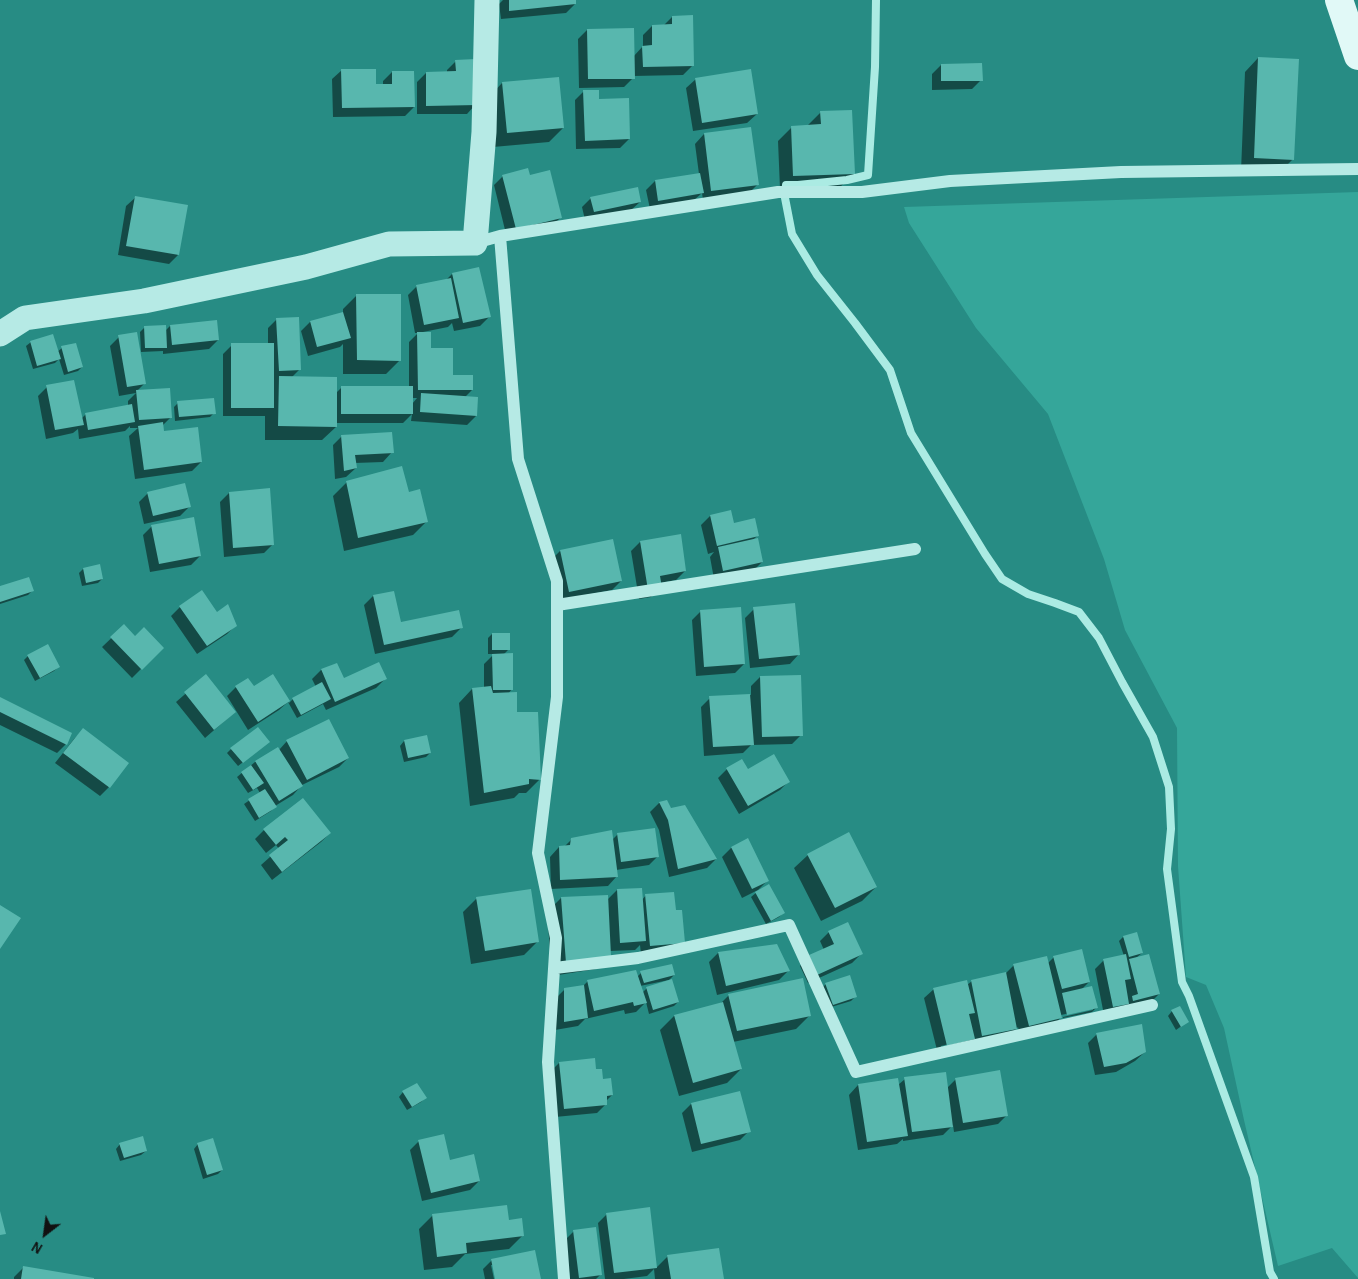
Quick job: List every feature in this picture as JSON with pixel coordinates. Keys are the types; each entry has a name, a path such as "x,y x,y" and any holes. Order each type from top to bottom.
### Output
{"street":[{"path":"0,334 25,318 144,301 306,267 389,244 475,243 484,132 487,0"},
{"path":"1339,0 1358,56"}],"lane":[{"path":"475,243 500,236 778,192 862,192 950,181 1121,172 1358,169"},
{"path":"500,236 518,459 557,581 557,697 538,853 556,938 548,1062 564,1279"},
{"path":"557,605 915,549"},
{"path":"555,968 638,958 789,924 856,1072 1152,1005"}],"green space":[{"path":"1358,192 1358,1278 1332,1248 1278,1266 1224,1028 1206,985 1186,977 1178,866 1177,728 1125,630 1104,559 1048,414 976,328 909,223 904,207"}],"building":[{"path":"509,0 576,0 576,4 509,11"},
{"path":"693,15 694,66 643,67 642,46 652,45 652,25 672,24 672,16"},
{"path":"634,28 635,79 588,79 587,29"},
{"path":"1258,57 1299,59 1294,160 1254,158"},
{"path":"476,59 477,105 426,106 426,72 456,71 455,60"},
{"path":"982,63 983,81 941,81 941,64"},
{"path":"341,69 376,69 376,84 392,84 392,71 414,71 415,107 342,108"},
{"path":"751,69 758,114 702,123 695,78"},
{"path":"559,77 564,128 507,133 502,82"},
{"path":"583,90 599,90 599,99 629,98 630,139 585,141"},
{"path":"852,110 855,174 793,176 791,126 821,124 820,111"},
{"path":"751,127 759,185 711,191 704,133"},
{"path":"528,168 530,175 550,170 562,218 516,229 502,175"},
{"path":"700,173 704,193 658,201 655,180"},
{"path":"638,187 641,202 594,212 590,197"},
{"path":"135,196 188,205 179,255 126,246"},
{"path":"479,267 491,317 463,323 452,273"},
{"path":"451,278 459,318 424,325 416,285"},
{"path":"356,294 401,294 401,361 357,360"},
{"path":"343,312 351,338 317,347 310,321"},
{"path":"299,317 301,370 279,371 276,318"},
{"path":"217,320 219,340 172,345 170,325"},
{"path":"166,325 167,348 145,348 144,326"},
{"path":"137,332 146,384 127,387 118,335"},
{"path":"417,332 431,332 431,348 453,348 453,375 473,375 473,390 418,390"},
{"path":"53,334 61,359 37,366 30,341"},
{"path":"76,343 83,367 68,372 61,346"},
{"path":"231,343 274,343 274,408 231,408"},
{"path":"279,376 337,377 337,427 278,426"},
{"path":"74,380 84,425 55,430 46,385"},
{"path":"341,386 413,386 413,414 341,414"},
{"path":"170,388 172,418 139,420 136,390"},
{"path":"421,393 478,397 477,416 420,412"},
{"path":"214,398 216,414 179,417 177,401"},
{"path":"132,404 135,422 88,430 85,413"},
{"path":"163,422 164,431 198,427 202,462 144,470 138,426"},
{"path":"392,432 394,453 355,455 357,468 344,471 341,435"},
{"path":"402,466 409,492 420,489 428,522 358,538 346,481"},
{"path":"185,483 191,507 153,516 147,492"},
{"path":"270,488 274,545 233,548 229,492"},
{"path":"731,510 734,523 755,518 759,536 717,546 710,515"},
{"path":"194,517 201,556 159,564 151,525"},
{"path":"681,534 686,571 660,576 662,588 648,590 640,541"},
{"path":"758,538 763,562 723,571 718,547"},
{"path":"613,539 622,581 569,592 560,550"},
{"path":"100,564 103,579 86,583 83,568"},
{"path":"29,577 34,591 0,602 0,586"},
{"path":"202,590 217,612 228,604 237,626 207,646 179,606"},
{"path":"394,591 401,622 459,610 463,628 384,645 373,595"},
{"path":"795,603 800,655 759,659 753,607"},
{"path":"741,607 745,664 704,667 700,610"},
{"path":"124,624 135,636 144,627 164,648 142,670 110,637"},
{"path":"492,633 510,633 510,650 492,650"},
{"path":"48,644 60,667 40,678 27,655"},
{"path":"513,653 513,690 493,690 492,654"},
{"path":"379,662 387,679 335,702 321,669 337,663 344,678"},
{"path":"206,674 236,712 214,730 184,692"},
{"path":"273,674 290,701 258,722 235,686 248,678 254,686"},
{"path":"801,675 803,736 762,737 760,676"},
{"path":"322,682 331,699 301,715 292,698"},
{"path":"491,686 493,693 517,692 517,712 538,712 541,780 529,779 529,784 484,793 472,688"},
{"path":"750,694 754,745 713,747 709,696"},
{"path":"0,697 72,733 67,745 0,712"},
{"path":"329,719 349,758 307,780 286,740"},
{"path":"258,727 270,742 243,763 230,748"},
{"path":"83,728 129,763 110,788 63,753"},
{"path":"427,735 431,753 408,758 404,740"},
{"path":"278,747 303,786 279,801 255,761"},
{"path":"774,754 790,782 748,806 726,768 742,759 748,769"},
{"path":"251,765 264,783 253,790 241,772"},
{"path":"265,789 277,807 259,818 248,799"},
{"path":"303,798 331,833 282,872 269,855 288,840 285,837 276,845 263,829"},
{"path":"667,800 671,808 685,805 717,859 678,869 668,820 659,802"},
{"path":"655,828 659,857 621,862 617,833"},
{"path":"612,830 618,877 560,880 559,846 570,845 571,838"},
{"path":"849,832 877,887 835,908 807,854"},
{"path":"748,838 769,881 752,889 731,847"},
{"path":"769,884 785,913 771,921 755,892"},
{"path":"642,888 646,941 620,943 617,889"},
{"path":"531,889 539,942 485,951 476,897"},
{"path":"674,892 676,910 682,910 685,943 650,946 645,894"},
{"path":"608,895 611,956 566,963 561,897"},
{"path":"0,905 21,918 0,949"},
{"path":"848,922 863,954 817,975 809,955 834,944 828,931"},
{"path":"1137,932 1143,953 1129,957 1123,936"},
{"path":"777,944 790,971 726,986 718,952"},
{"path":"1082,949 1090,982 1062,989 1053,956"},
{"path":"1126,954 1131,979 1125,980 1129,1004 1113,1007 1103,959"},
{"path":"1149,954 1160,994 1133,1001 1132,996 1138,994 1129,959"},
{"path":"1047,956 1062,1018 1029,1026 1013,964"},
{"path":"672,964 675,975 644,983 640,971"},
{"path":"636,970 647,1003 634,1006 633,1002 594,1011 587,980"},
{"path":"1006,972 1017,1029 982,1036 971,980"},
{"path":"850,975 857,997 833,1005 825,983"},
{"path":"803,978 811,1016 737,1031 728,994"},
{"path":"672,979 679,1002 653,1010 646,987"},
{"path":"967,980 975,1013 969,1014 975,1039 947,1046 933,988"},
{"path":"584,985 588,1018 564,1022 564,988"},
{"path":"1092,986 1098,1008 1067,1015 1062,993"},
{"path":"723,1002 742,1069 693,1083 674,1015"},
{"path":"1180,1006 1189,1022 1181,1027 1171,1010"},
{"path":"1142,1024 1146,1052 1126,1063 1104,1067 1096,1033"},
{"path":"595,1058 596,1069 602,1069 603,1079 611,1078 613,1095 607,1096 607,1105 564,1109 559,1062"},
{"path":"1000,1070 1008,1116 963,1123 955,1078"},
{"path":"946,1072 953,1127 912,1132 904,1077"},
{"path":"898,1078 908,1136 867,1142 858,1084"},
{"path":"417,1083 427,1098 412,1107 402,1091"},
{"path":"740,1091 751,1132 701,1144 691,1103"},
{"path":"444,1134 450,1160 474,1154 480,1181 431,1193 418,1140"},
{"path":"143,1136 147,1151 124,1158 119,1143"},
{"path":"213,1138 223,1170 207,1175 197,1143"},
{"path":"507,1205 509,1220 522,1218 524,1236 466,1243 467,1253 437,1257 432,1214"},
{"path":"650,1207 657,1268 614,1273 606,1213"},
{"path":"0,1211 6,1234 0,1235"},
{"path":"596,1227 602,1275 579,1278 573,1230"},
{"path":"719,1248 724,1279 671,1279 667,1255"},
{"path":"535,1250 541,1279 495,1279 491,1259"},
{"path":"23,1266 94,1278 94,1279 21,1279"}],"waterway":[{"path":"876,0 875,67 868,175 847,180 786,185 785,198 792,234 817,275 890,370 911,433 1002,579 1028,594 1079,612 1099,638 1153,737 1169,787 1171,829 1167,869 1182,982 1189,996 1254,1177 1270,1272 1274,1279"}]}
